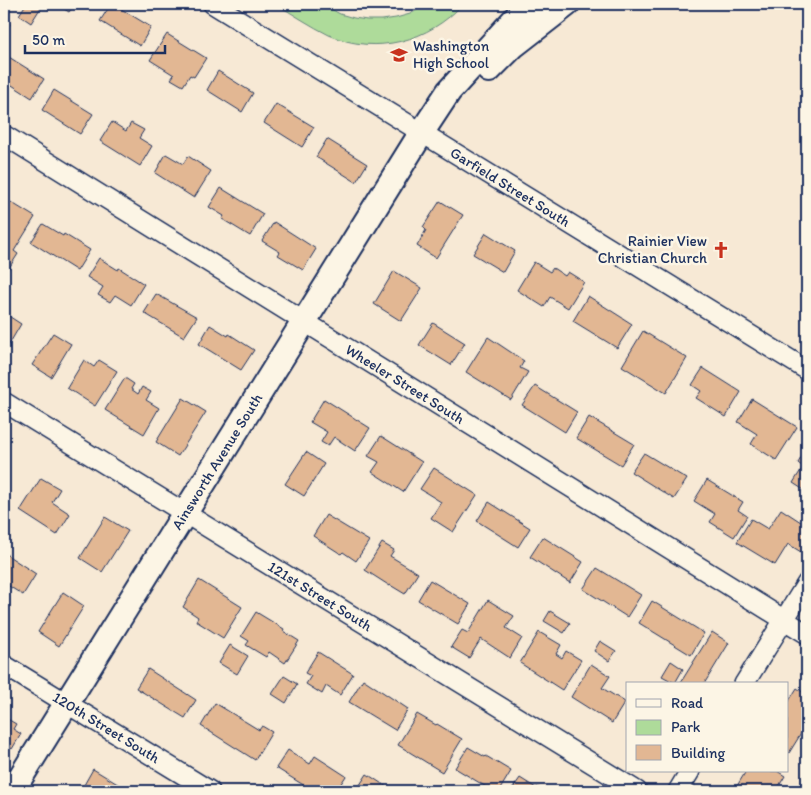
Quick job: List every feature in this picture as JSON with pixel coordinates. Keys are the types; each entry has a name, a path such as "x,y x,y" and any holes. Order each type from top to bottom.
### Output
{"street":[{"name":"Garfield Street South","path":"213,4 807,370"},
{"name":"Ainsworth Avenue South","path":"12,791 449,91 525,8 532,4"},
{"name":"Ainsworth Avenue South","path":"422,132 453,107 513,46 568,4"},
{"name":"Wheeler Street South","path":"4,135 807,634"},
{"name":"121st Street South","path":"4,402 637,791"},
{"path":"745,682 807,583"},
{"name":"120th Street South","path":"4,665 210,791"},
{"path":"678,791 689,772"}],"green space":[{"path":"276,4 322,4 340,14 354,18 382,20 410,14 427,4 463,4 449,17 418,36 383,44 365,44 329,35"}],"building":[{"path":"26,4 43,4 31,23 19,15"},
{"path":"56,4 75,4 69,12"},
{"path":"111,4 151,27 140,46 100,21"},
{"path":"4,10 10,14 6,21 10,24 4,34"},
{"path":"167,34 206,58 194,77 190,75 183,86 171,79 174,75 150,60"},
{"path":"4,54 44,79 32,98 4,80"},
{"path":"218,71 253,93 242,112 207,90"},
{"path":"54,90 93,114 80,134 42,110"},
{"path":"276,104 314,127 302,147 264,123"},
{"path":"112,122 126,131 131,123 144,130 139,138 152,146 140,166 100,141"},
{"path":"327,139 367,164 356,182 316,157"},
{"path":"166,154 183,164 188,156 211,171 194,198 155,173"},
{"path":"221,188 263,214 250,236 222,219 224,216 209,207"},
{"path":"4,198 35,217 14,251 18,254 7,271 4,269"},
{"path":"440,201 463,215 436,258 417,246 426,230 423,227"},
{"path":"274,222 316,249 303,270 278,255 280,252 262,241"},
{"path":"43,224 90,250 77,271 31,242"},
{"path":"486,233 515,251 503,272 473,254"},
{"path":"99,258 144,284 131,305 115,295 110,302 98,295 103,287 87,277"},
{"path":"534,262 550,272 553,268 565,276 568,272 584,282 568,308 550,297 544,307 517,290"},
{"path":"394,271 422,288 401,321 374,304"},
{"path":"156,294 197,317 184,337 144,313"},
{"path":"588,296 632,324 617,348 573,321"},
{"path":"4,313 21,324 4,353"},
{"path":"433,323 465,343 451,365 419,345"},
{"path":"210,325 228,336 229,334 254,350 241,370 199,344"},
{"path":"643,331 687,358 666,393 622,366"},
{"path":"53,333 71,344 51,377 32,365"},
{"path":"488,337 524,361 520,368 528,372 511,400 466,372"},
{"path":"84,360 94,367 99,360 117,371 95,406 67,388"},
{"path":"703,368 741,392 726,417 696,398 701,391 692,385"},
{"path":"125,378 134,384 131,389 138,394 142,387 151,392 146,400 159,408 144,434 105,410"},
{"path":"535,386 577,412 565,432 522,405"},
{"path":"183,398 206,412 178,456 156,442"},
{"path":"324,399 370,428 355,451 334,437 328,446 321,442 327,432 310,422"},
{"path":"752,399 797,427 776,460 751,444 757,434 738,422"},
{"path":"589,417 634,444 621,465 576,438"},
{"path":"381,436 422,462 403,492 372,472 379,462 368,456"},
{"path":"807,448 807,492 793,483 803,467 798,463"},
{"path":"306,452 324,464 304,496 285,484"},
{"path":"644,453 687,479 674,499 631,472"},
{"path":"434,468 477,495 453,532 431,518 441,502 420,489"},
{"path":"41,478 60,489 52,502 70,514 57,535 20,511"},
{"path":"707,480 743,502 738,510 747,516 734,537 710,522 715,514 694,501"},
{"path":"489,502 530,528 518,547 477,521"},
{"path":"781,509 807,526 807,542 801,552 788,544 775,565 737,542 751,519 768,529"},
{"path":"326,515 369,541 356,561 313,536"},
{"path":"105,517 128,531 102,572 80,558"},
{"path":"543,537 583,562 570,583 530,557"},
{"path":"382,543 394,550 390,556 418,573 405,594 365,570"},
{"path":"4,553 36,574 23,595 4,583"},
{"path":"597,568 641,595 627,617 583,589"},
{"path":"199,580 242,607 223,638 196,621 198,617 183,607"},
{"path":"430,580 470,604 458,624 418,600"},
{"path":"63,592 84,606 59,646 38,632"},
{"path":"488,600 514,616 506,628 522,638 510,658 481,639 469,658 451,647 462,630 468,633"},
{"path":"652,601 704,633 691,655 639,623"},
{"path":"550,611 570,623 564,633 544,621"},
{"path":"256,612 284,629 283,631 299,641 285,663 269,652 266,657 246,645 249,641 241,636"},
{"path":"539,632 561,645 556,654 562,658 566,651 581,660 562,690 520,663"},
{"path":"712,632 729,643 705,682 681,682"},
{"path":"600,641 616,651 609,661 594,651"},
{"path":"230,645 248,656 237,674 219,663"},
{"path":"318,652 353,674 340,695 326,686 322,694 306,684 311,676 305,673"},
{"path":"671,661 683,669 676,682 662,676"},
{"path":"591,664 610,676 602,688 625,702 612,723 571,697"},
{"path":"148,669 196,700 185,718 136,688"},
{"path":"284,676 297,684 286,703 272,694"},
{"path":"363,679 408,709 395,730 349,702"},
{"path":"797,688 807,695 807,724 789,753 788,752 788,702"},
{"path":"215,703 259,730 262,726 272,732 255,760 201,726"},
{"path":"417,714 462,739 442,772 398,745"},
{"path":"4,717 16,724 13,729 21,734 12,749 4,743"},
{"path":"468,747 511,771 499,791 493,791 455,768"},
{"path":"288,750 310,764 315,756 346,776 336,791 313,791 276,768"},
{"path":"93,769 129,791 93,791 84,785"},
{"path":"745,772 779,772 785,776 776,791 734,791"},
{"path":"367,774 393,791 356,791"},
{"path":"520,778 536,788 544,791 511,791"}],"place":[{"name":"Washington High School","path":"399,55"},
{"name":"Rainier View Christian Church","path":"721,250"}]}
